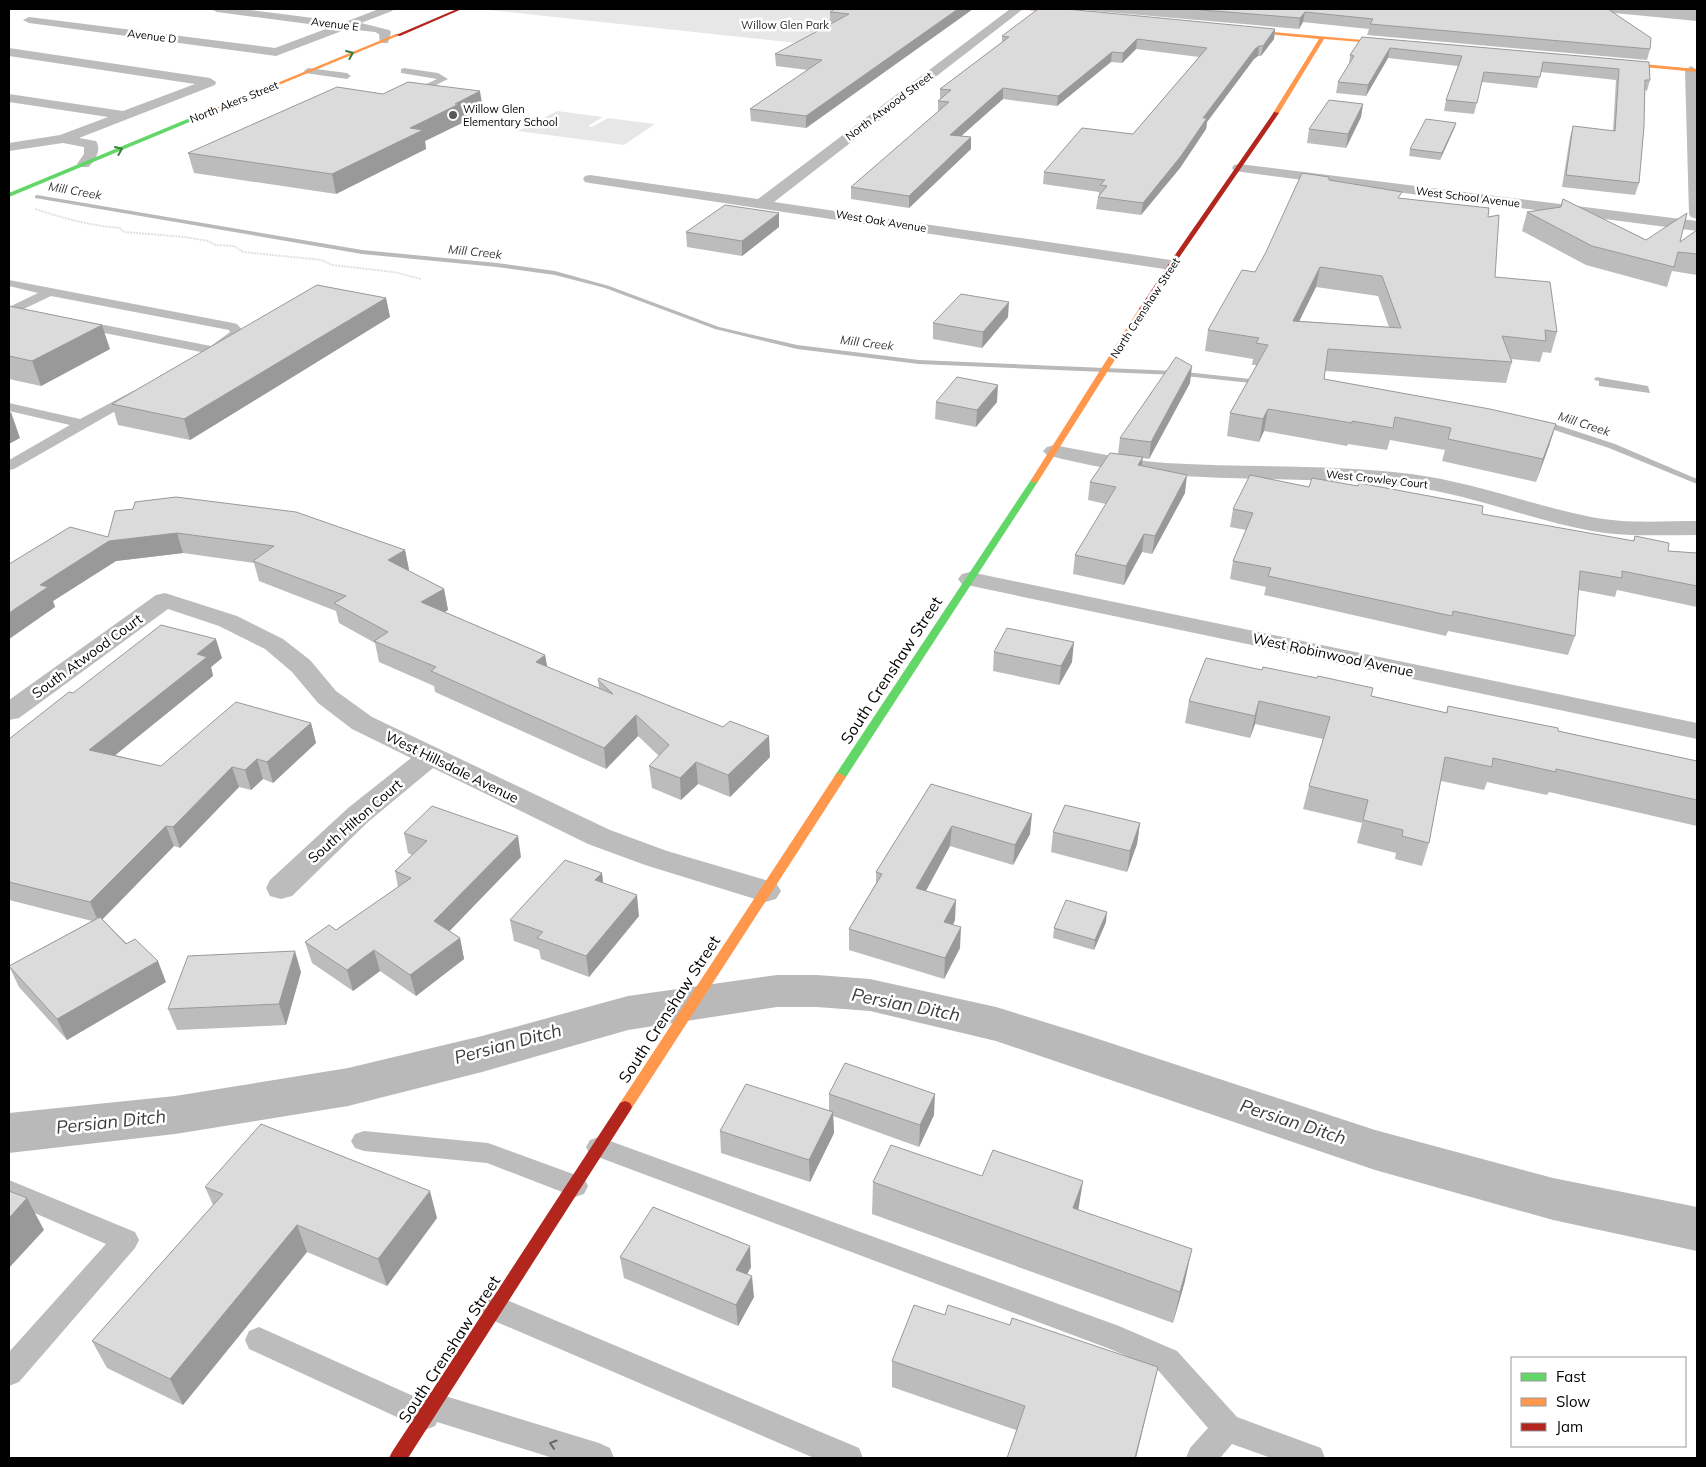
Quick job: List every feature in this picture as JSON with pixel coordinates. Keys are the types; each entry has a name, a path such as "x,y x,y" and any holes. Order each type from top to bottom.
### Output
{"street":[{"name":"Avenue E","path":"217,9 346,25 381,34"},
{"path":"346,25 388,9"},
{"name":"North Akers Street","path":"9,194 308,71 381,34 460,9"},
{"name":"North Atwood Street","path":"761,204 1017,9"},
{"path":"1022,9 1080,14"},
{"path":"17,13 42,16 58,11"},
{"name":"Avenue D","path":"42,16 29,20 276,52 346,25"},
{"name":"North Akers Street","path":"359,37 381,34 391,24"},
{"path":"1225,29 1408,45"},
{"name":"North Crenshaw Street","path":"970,580 1171,265 1285,99 1322,38"},
{"path":"9,52 210,82 63,139 9,147"},
{"path":"1602,61 1694,70 1697,214"},
{"path":"9,98 125,116"},
{"path":"63,139 97,142"},
{"path":"84,164 97,142"},
{"path":"72,152 97,142"},
{"name":"West School Avenue","path":"1239,168 1697,226"},
{"name":"West Oak Avenue","path":"590,179 1171,265"},
{"name":"West Crowley Court","path":"1054,451 1112,462 1165,469 1362,475 1414,481 1477,494 1592,524 1635,528 1697,528"},
{"name":"West Robinwood Avenue","path":"970,580 1697,731"},
{"name":"South Crenshaw Street","path":"398,1458 700,990 970,580"},
{"name":"West Hillsdale Avenue","path":"165,600 228,621 274,644 301,666 326,697 362,723 599,837 656,858 765,891"},
{"name":"South Atwood Court","path":"9,712 165,600"},
{"name":"South Hilton Court","path":"281,888 358,815 431,756"}],"lane":[{"path":"308,71 347,76"},
{"path":"404,71 438,76 444,79 416,92"},
{"path":"9,283 233,327 237,331 236,334 194,359"},
{"path":"10,311 50,292"},
{"path":"10,311 31,314"},
{"path":"70,322 211,350"},
{"path":"9,466 146,388"},
{"path":"9,407 82,424"},
{"path":"364,1141 488,1153 575,1186"},
{"path":"599,1147 1119,1340 1167,1360 1227,1428 1310,1458"},
{"path":"9,1191 126,1240 9,1373"},
{"path":"495,1308 848,1458"},
{"path":"259,1340 428,1411 599,1458"},
{"path":"1202,1458 1227,1428"}],"path":[{"path":"33,208 50,214 83,221 93,226 120,228 124,232 185,237 208,241 215,245 234,246 243,252 322,260 332,265 394,272 422,279"}],"green space":[{"name":"Willow Glen Park","path":"479,9 855,9 797,43"},
{"path":"557,111 603,117 588,126 592,127 608,118 655,124 624,145 518,131"}],"shaded area":[{"path":"1596,377 1648,386 1650,393 1599,386 1599,381 1594,380"}],"building":[{"path":"835,9 958,9 806,116 750,109 822,60 775,54 849,14 830,12"},
{"path":"1038,9 1066,9 1275,29 1263,46 1255,49 1203,118 1207,118 1181,156 1143,203 1098,197 1107,186 1100,185 1105,180 1044,172 1082,128 1133,134 1207,48 1137,39 1123,53 1112,52 1058,96 1003,88 950,135 971,137 909,196 851,187 949,102 938,101 951,90 940,89 1009,37 1002,36"},
{"path":"1190,9 1608,9 1651,38 1650,49 1370,24 1373,19 1305,12 1300,18"},
{"path":"1362,37 1649,62 1650,80 1645,80 1644,127 1639,183 1566,175 1573,126 1615,131 1619,69 1543,62 1540,77 1484,72 1477,103 1446,100 1462,56 1390,48 1368,85 1338,82 1354,56 1350,55"},
{"path":"408,82 480,91 455,104 459,104 410,128 423,130 332,174 188,153 337,87 383,94"},
{"path":"1329,100 1363,104 1348,134 1309,129"},
{"path":"1426,119 1456,123 1442,153 1410,149"},
{"path":"1302,173 1329,177 1329,180 1402,192 1398,198 1489,208 1488,217 1499,215 1495,277 1550,282 1557,332 1545,330 1546,341 1502,336 1512,362 1328,349 1324,379 1490,409 1556,424 1543,459 1448,439 1451,428 1395,417 1393,428 1268,409 1263,419 1230,413 1268,345 1256,343 1259,338 1208,330 1242,270 1255,272","holes":["1320,267 1382,276 1401,328 1293,321"]},
{"path":"1563,199 1646,240 1687,213 1680,242 1697,230 1697,254 1678,252 1674,267 1592,246 1527,212 1561,207"},
{"path":"725,205 779,213 742,241 686,232"},
{"path":"317,285 386,298 184,419 112,404"},
{"path":"961,294 1009,302 983,332 933,323"},
{"path":"9,306 102,325 32,361 9,356"},
{"path":"1176,357 1192,366 1151,442 1120,438"},
{"path":"957,377 998,385 977,410 936,402"},
{"path":"1110,453 1143,457 1138,465 1187,475 1155,536 1144,534 1126,566 1075,555 1116,487 1090,482"},
{"path":"1250,475 1309,487 1312,478 1358,486 1359,483 1483,506 1482,514 1634,541 1635,536 1669,543 1668,551 1697,553 1697,586 1622,571 1622,578 1580,571 1575,636 1453,611 1452,616 1268,576 1271,568 1233,561 1253,513 1233,509"},
{"path":"176,497 296,512 405,550 388,560 444,589 421,602 545,655 536,662 613,694 598,680 599,678 723,727 730,721 769,736 728,775 696,762 680,778 649,766 669,745 636,715 604,748 431,671 436,667 374,641 388,632 334,603 346,596 253,561 274,546 177,533 109,541 40,585 48,587 9,613 9,564 70,527 108,537 115,511 133,509 135,502"},
{"path":"161,625 216,639 197,654 207,657 89,750 161,766 236,702 311,723 267,762 257,759 245,770 232,767 173,827 166,826 90,902 9,882 9,739 69,692 73,693"},
{"path":"1007,628 1074,642 1061,666 994,652"},
{"path":"1206,658 1262,670 1263,667 1317,678 1318,676 1373,688 1371,696 1447,713 1448,706 1558,728 1558,731 1697,761 1697,800 1556,769 1556,772 1493,758 1492,767 1445,757 1429,843 1402,836 1403,830 1363,820 1368,800 1309,786 1330,717 1259,701 1255,716 1189,701"},
{"path":"931,784 1032,814 1015,845 952,826 916,888 956,900 944,922 961,927 945,958 849,929 882,874 876,872"},
{"path":"1065,805 1140,823 1130,851 1053,832"},
{"path":"432,806 518,836 434,921 460,938 410,975 374,950 347,970 305,942 329,925 336,930 411,878 395,871 427,841 404,833"},
{"path":"565,860 602,873 595,880 637,895 586,956 537,938 543,932 510,920"},
{"path":"1066,900 1107,912 1095,940 1054,928"},
{"path":"100,917 126,944 135,939 158,961 57,1019 9,966"},
{"path":"295,951 279,1004 168,1009 188,956"},
{"path":"845,1063 935,1094 920,1125 829,1094"},
{"path":"746,1084 833,1112 809,1160 720,1131"},
{"path":"261,1124 430,1191 378,1259 297,1225 170,1379 92,1341 223,1194 205,1187"},
{"path":"891,1145 982,1176 993,1150 1083,1181 1073,1208 1192,1249 1180,1292 873,1182"},
{"path":"9,1191 27,1198 9,1218"},
{"path":"653,1207 750,1246 736,1270 752,1276 736,1305 620,1257"},
{"path":"914,1305 945,1315 948,1305 1010,1325 1012,1318 1158,1367 1135,1458 1007,1458 1025,1406 892,1361"}],"waterway":[{"name":"Mill Creek","path":"37,197 362,252 497,265 555,273 607,287 717,328 797,347 919,362 1176,373 1260,382"},
{"name":"Mill Creek","path":"1542,423 1612,446 1697,482"},
{"name":"Persian Ditch","path":"9,1133 175,1115 348,1087 482,1054 628,1013 777,991 817,991 870,995 996,1024 1064,1045 1375,1150 1553,1199 1697,1229"}],"traffic: fast":[{"path":"9,195 202,115"},
{"path":"840,777 1035,480"}],"traffic: slow":[{"path":"1238,30 1397,44"},
{"path":"202,115 398,35"},
{"path":"1276,113 1322,38"},
{"path":"1612,62 1697,71"},
{"path":"1035,480 1143,309"},
{"path":"625,1107 840,777"}],"traffic: jam":[{"path":"398,35 460,9"},
{"path":"1022,9 1073,14"},
{"path":"1143,309 1171,265 1276,113"},
{"path":"398,1458 625,1107"}],"place":[{"name":"Willow Glen Elementary School","path":"453,115"}]}
